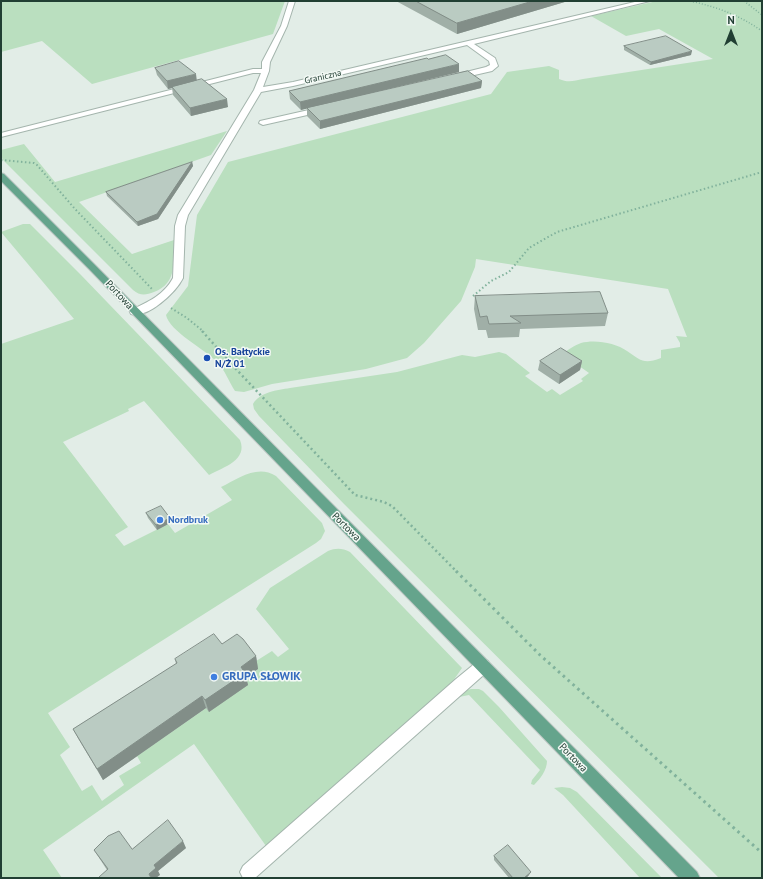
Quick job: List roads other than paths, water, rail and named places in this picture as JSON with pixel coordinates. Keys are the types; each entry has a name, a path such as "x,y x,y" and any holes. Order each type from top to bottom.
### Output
{"main road":[{"name":"Portowa","path":"1,176 691,878"}],"street":[{"path":"135,312 162,299 175,285 178,278 180,226 186,208 258,90 265,71 266,62 284,26 292,1"},
{"name":"Graniczna","path":"258,90 293,84 647,1"},
{"path":"450,78 489,69 494,66 492,60 469,43"},
{"path":"1,135 253,72 265,71"},
{"path":"263,123 333,106"},
{"path":"249,872 483,666"}],"place":[{"name":"Os. Bałtyckie N/Ż 01","path":"207,358"},
{"name":"Nordbruk","path":"160,520"},
{"name":"GRUPA SŁOWIK","path":"214,677"}]}
